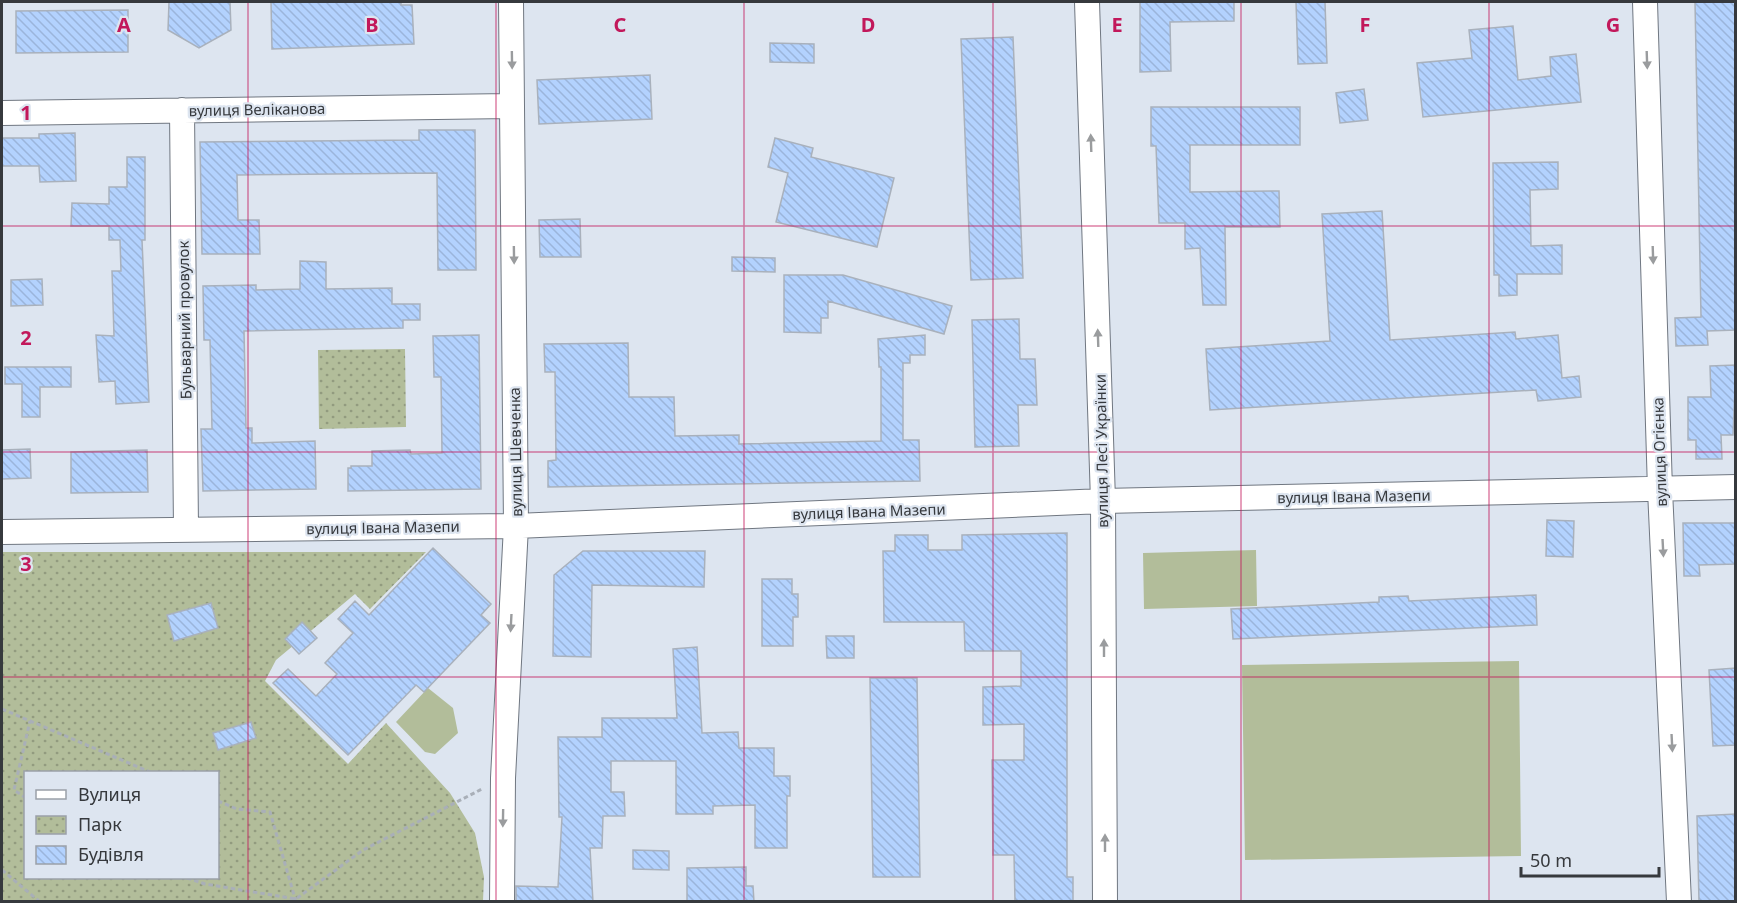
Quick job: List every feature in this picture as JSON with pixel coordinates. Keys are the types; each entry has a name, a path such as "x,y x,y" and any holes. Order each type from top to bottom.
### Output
{"street":[{"name":"вулиця Шевченка","path":"502,902 503,778 516,526 511,2"},
{"name":"вулиця Лесі Українки","path":"1087,2 1103,501 1105,902"},
{"name":"вулиця Огієнка","path":"1645,2 1660,490 1679,902"},
{"name":"вулиця Веліканова","path":"2,113 512,106"},
{"name":"Бульварний провулок","path":"182,110 186,530"},
{"name":"вулиця Івана Мазепи","path":"2,532 516,526 1103,501 1736,487"}],"path":[{"path":"2,709 148,771"},
{"path":"24,797 14,790 30,721"},
{"path":"190,879 205,884 296,901 363,850 503,778"},
{"path":"219,801 237,809 270,812 296,901"},
{"path":"2,870 40,902"}],"green space":[{"path":"405,349 406,427 319,429 318,350"},
{"path":"1256,550 1257,606 1144,609 1143,553"},
{"path":"2,552 426,552 370,609 355,594 276,660 265,681 348,764 386,723 450,793 475,833 484,877 483,901 2,902"},
{"path":"1519,661 1521,856 1245,860 1242,665"},
{"path":"428,688 453,708 458,733 435,754 425,752 396,722"}],"building":[{"path":"169,2 230,2 231,30 199,48 168,30"},
{"path":"271,2 401,2 401,5 412,5 414,44 272,49"},
{"path":"1140,2 1234,2 1234,21 1170,22 1171,71 1140,72"},
{"path":"1296,2 1325,2 1327,63 1298,64"},
{"path":"1695,2 1736,2 1736,330 1707,331 1708,345 1676,346 1675,318 1701,317"},
{"path":"128,10 128,52 16,53 16,11"},
{"path":"1513,26 1518,80 1551,76 1550,57 1576,54 1581,102 1423,117 1417,63 1472,58 1469,30"},
{"path":"1013,37 1023,278 971,280 961,39"},
{"path":"770,43 814,44 814,63 770,62"},
{"path":"650,75 652,119 539,124 537,80"},
{"path":"1364,89 1368,120 1340,123 1336,93"},
{"path":"1151,107 1300,107 1300,145 1190,145 1190,192 1279,191 1280,227 1225,227 1226,305 1203,305 1200,248 1185,249 1185,223 1159,223 1156,146 1151,146"},
{"path":"419,130 475,130 476,270 438,270 437,173 237,175 238,220 259,220 260,254 202,254 200,142 419,140"},
{"path":"75,133 76,181 40,182 39,166 2,166 2,138 39,138 39,134"},
{"path":"775,138 813,148 811,157 894,178 877,247 776,222 788,173 768,167"},
{"path":"127,157 145,157 145,240 142,240 149,402 116,404 115,381 99,382 96,335 114,336 112,271 121,271 120,240 109,240 109,226 71,226 72,203 109,204 109,187 127,187"},
{"path":"1558,162 1558,189 1530,190 1531,246 1562,245 1562,274 1517,274 1517,295 1499,296 1499,275 1494,275 1493,163"},
{"path":"1382,211 1390,340 1515,332 1516,339 1558,335 1562,378 1579,376 1581,397 1538,401 1536,390 1210,410 1206,349 1330,341 1322,214"},
{"path":"580,219 581,257 540,257 539,220"},
{"path":"732,257 775,258 775,272 732,271"},
{"path":"300,261 326,262 326,289 392,288 392,304 420,304 420,320 403,320 403,328 244,331 246,428 252,428 252,443 315,441 316,489 203,491 201,429 212,429 210,340 204,340 203,286 256,285 256,290 300,289"},
{"path":"784,275 843,275 952,306 944,334 828,301 828,318 821,318 821,333 784,332"},
{"path":"42,279 43,305 11,306 11,280"},
{"path":"1019,319 1020,359 1035,359 1037,405 1018,405 1019,446 975,447 972,320"},
{"path":"479,335 481,489 348,491 348,468 372,466 372,451 410,450 411,454 442,453 441,377 434,377 433,336"},
{"path":"925,335 925,355 910,355 910,363 903,363 903,440 919,440 920,481 548,487 548,461 556,460 555,372 545,372 544,344 628,343 629,397 674,397 675,436 739,435 739,444 881,441 881,367 879,367 878,339"},
{"path":"1736,365 1733,435 1721,435 1722,459 1696,459 1696,440 1688,440 1688,397 1711,397 1710,366"},
{"path":"5,367 71,367 71,387 40,387 40,417 22,417 22,384 5,384"},
{"path":"30,449 31,478 2,479 2,450"},
{"path":"147,450 148,492 71,493 71,452"},
{"path":"1547,520 1574,521 1573,557 1546,556"},
{"path":"1683,523 1736,523 1736,564 1699,565 1700,576 1684,576"},
{"path":"1067,533 1067,877 1073,877 1073,902 1015,902 1014,855 993,855 992,760 1024,760 1024,724 983,725 983,687 1021,686 1021,651 965,651 964,622 884,622 883,551 895,551 895,535 928,535 928,550 962,550 962,535"},
{"path":"433,548 491,604 481,615 490,623 424,692 416,685 348,755 273,683 288,669 316,696 337,674 325,663 353,633 338,619 355,601 369,615"},
{"path":"583,551 705,551 704,587 592,585 591,657 553,656 554,575"},
{"path":"762,579 792,579 792,594 798,594 798,617 793,617 793,646 762,646"},
{"path":"1536,595 1537,625 1233,639 1231,609 1379,602 1379,597 1408,596 1409,601"},
{"path":"211,603 218,628 174,641 167,615"},
{"path":"302,622 317,638 299,654 285,639"},
{"path":"826,636 854,636 854,658 827,658"},
{"path":"697,647 702,733 738,732 739,748 774,748 774,776 790,776 790,796 787,796 787,848 755,848 755,805 713,806 713,814 676,814 676,761 611,761 611,792 624,792 625,816 603,816 602,848 590,848 593,902 516,902 516,886 558,887 562,817 559,817 558,737 602,737 602,718 677,718 673,649"},
{"path":"1736,668 1736,745 1713,746 1709,670"},
{"path":"870,678 917,678 920,877 873,877"},
{"path":"251,722 256,738 218,750 213,733"},
{"path":"1736,814 1736,902 1699,902 1697,816"},
{"path":"633,850 669,851 669,870 633,869"},
{"path":"746,867 746,886 753,886 754,902 687,902 687,868"}]}
